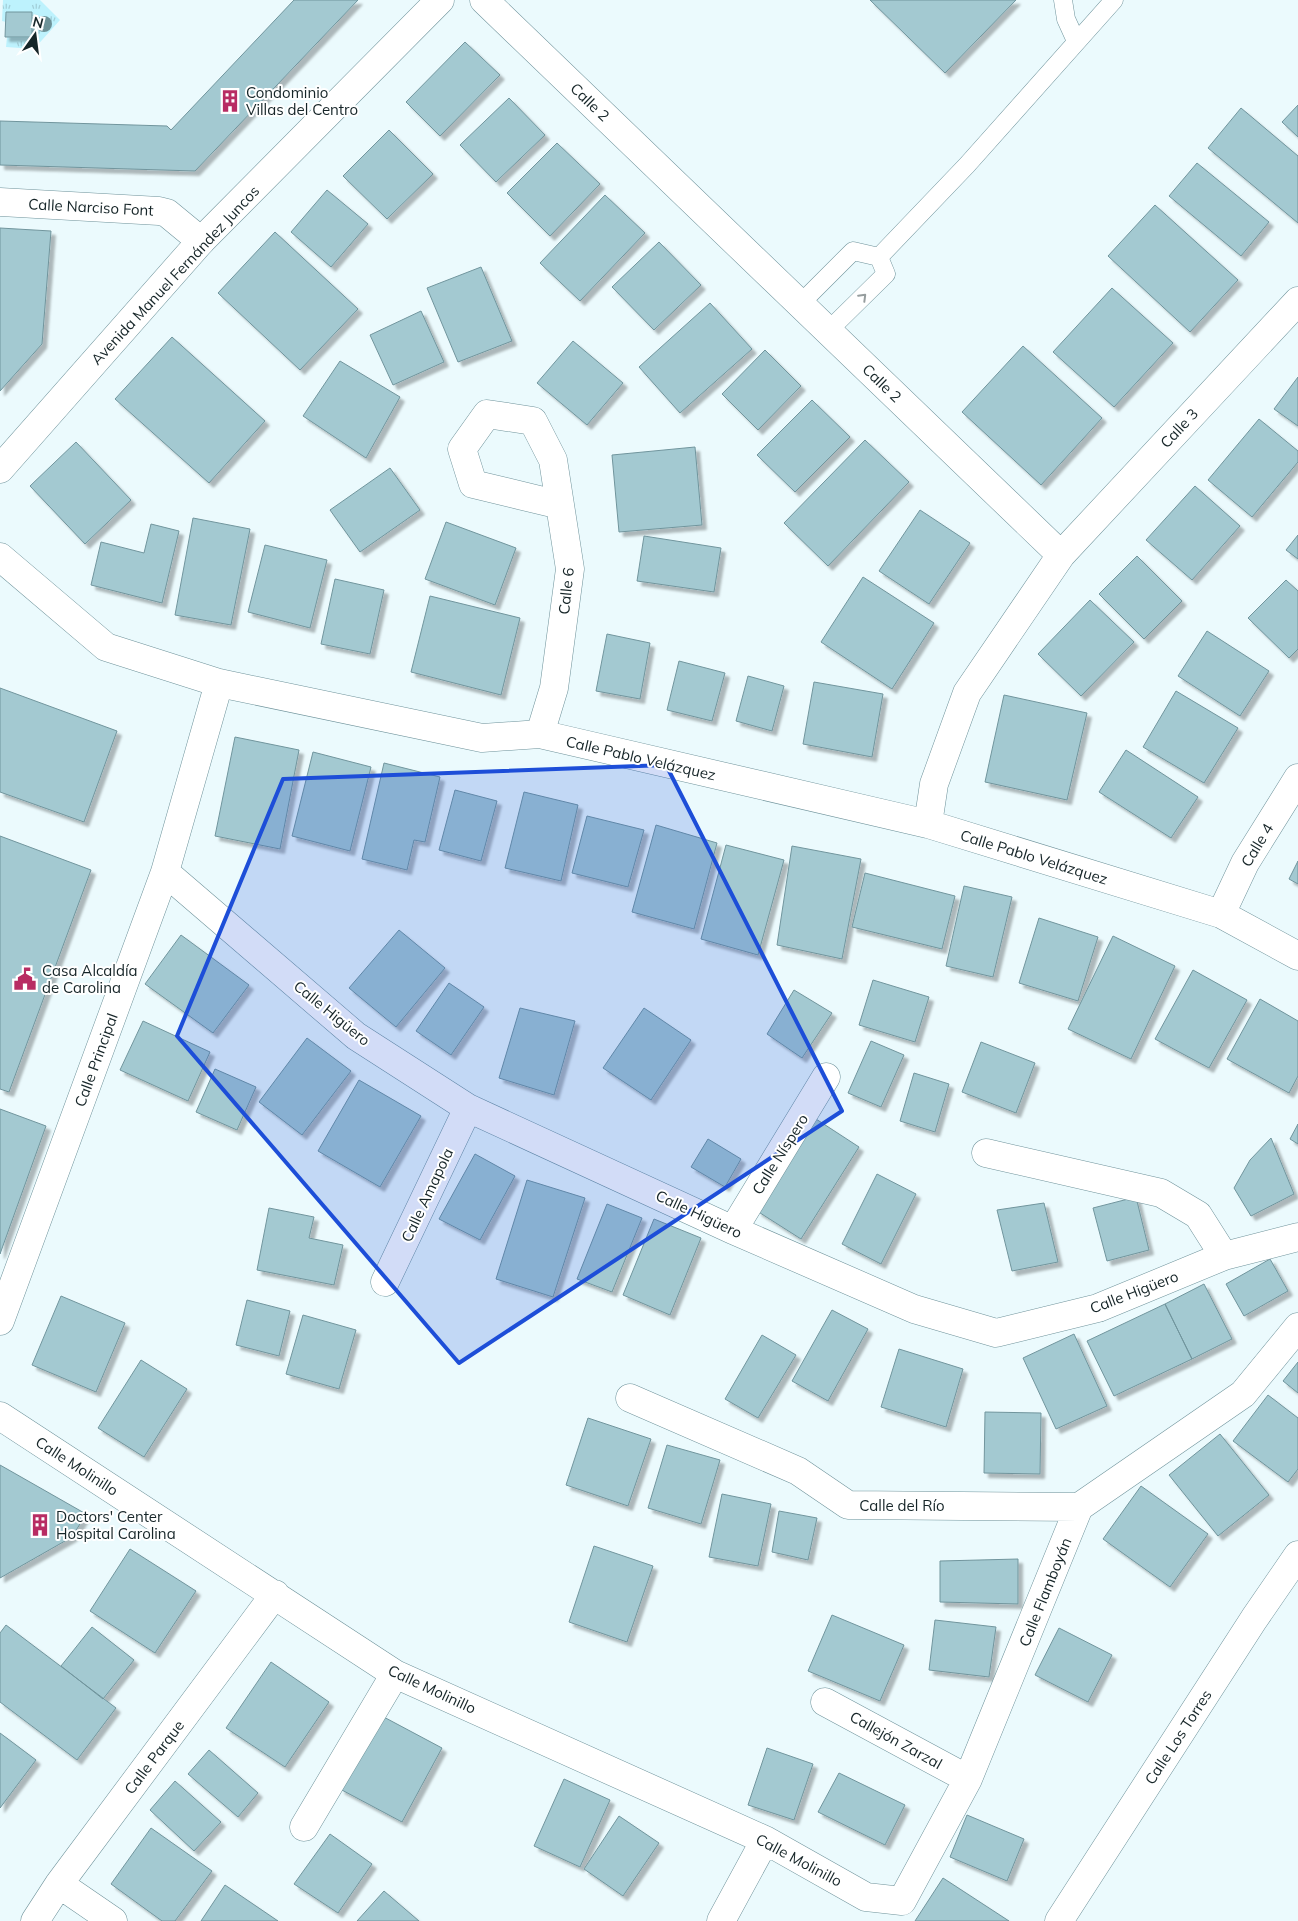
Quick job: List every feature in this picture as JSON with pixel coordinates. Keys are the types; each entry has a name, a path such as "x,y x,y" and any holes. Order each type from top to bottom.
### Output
{"street":[{"name":"Avenida Manuel Fernández Juncos","path":"0,469 202,242 440,0"},
{"name":"Calle 2","path":"484,0 1061,555"},
{"name":"Calle Narciso Font","path":"0,202 159,211 167,214 202,242"},
{"name":"Calle 3","path":"1061,555 1298,301"},
{"name":"Calle 6","path":"540,734 554,688 570,569 553,460 533,421 487,414 462,449 473,484 560,505"},
{"path":"928,824 934,784 967,693 1061,555"},
{"name":"Calle Pablo Velázquez","path":"0,557 106,647 219,683 482,738 540,734 928,824 1221,914 1298,956"},
{"name":"Calle Principal","path":"0,1321 165,872 219,683"},
{"name":"Calle 4","path":"1221,914 1245,862 1298,778"},
{"name":"Calle Higüero","path":"165,872 356,1036 468,1108 733,1230 914,1310 996,1333 1098,1308 1224,1256 1298,1237"},
{"name":"Calle Níspero","path":"733,1230 826,1077"},
{"name":"Calle Amapola","path":"385,1282 468,1108"},
{"path":"986,1153 1161,1193 1198,1215 1224,1256"},
{"path":"1080,1507 1243,1394 1298,1327"},
{"name":"Calle del Río","path":"630,1398 798,1471 848,1505 1080,1507"},
{"name":"Calle Molinillo","path":"0,1416 395,1674 765,1840 866,1897"},
{"name":"Calle Flamboyán","path":"866,1897 902,1901 968,1779 1080,1507"},
{"name":"Calle Los Torres","path":"1059,1921 1254,1619 1298,1555"},
{"name":"Calle Parque","path":"35,1921 59,1884 275,1594"},
{"path":"304,1827 395,1674"},
{"name":"Callejón Zarzal","path":"825,1702 968,1779"},
{"path":"721,1921 765,1840"},
{"path":"59,1884 113,1921"}],"lane":[{"path":"1063,0 1066,19 1076,41"},
{"path":"879,257 967,165 1114,0"},
{"path":"800,304 853,251 879,257"},
{"path":"828,331 886,274 879,257"}],"highlighted area":[{"path":"666,765 842,1111 459,1363 177,1036 283,779"}],"green space":[{"path":"3,0 40,0 60,20 34,49 6,47 7,37 32,37 32,13 6,12 6,22 2,21"}],"building":[{"name":"Condominio Villas del Centro","path":"294,0 358,0 195,171 0,165 0,121 167,126 171,130"},
{"path":"870,0 1016,0 945,73"},
{"path":"6,12 32,12 32,37 5,37"},
{"path":"465,42 500,75 440,136 406,102"},
{"path":"509,98 545,135 496,182 460,145"},
{"path":"1298,105 1298,137 1282,122"},
{"path":"1241,108 1298,156 1298,223 1208,148"},
{"path":"389,130 433,174 387,219 343,176"},
{"path":"557,143 600,184 550,236 507,193"},
{"path":"1197,163 1269,222 1241,256 1169,196"},
{"path":"327,190 368,224 331,267 291,232"},
{"path":"605,195 645,233 580,301 540,263"},
{"path":"1155,205 1238,280 1190,332 1108,256"},
{"path":"0,228 51,231 42,344 0,391"},
{"path":"275,232 358,309 300,370 218,293"},
{"path":"659,242 701,285 654,330 612,287"},
{"path":"481,267 512,341 458,362 427,288"},
{"path":"1112,288 1173,343 1114,407 1053,352"},
{"path":"710,303 752,349 680,413 639,367"},
{"path":"421,311 444,362 393,385 370,335"},
{"path":"172,337 265,421 209,483 115,399"},
{"path":"573,341 623,383 587,425 537,383"},
{"path":"1023,346 1102,418 1041,485 962,412"},
{"path":"765,350 801,386 758,430 722,394"},
{"path":"340,361 400,397 366,458 303,416"},
{"path":"1298,377 1298,426 1274,409"},
{"path":"812,400 850,437 795,492 757,455"},
{"path":"1259,419 1298,451 1298,462 1252,517 1208,480"},
{"path":"865,440 909,482 828,566 784,523"},
{"path":"76,442 131,500 85,544 30,486"},
{"path":"695,447 702,525 619,532 612,455"},
{"path":"390,468 420,510 360,552 330,510"},
{"path":"1195,486 1240,526 1192,580 1146,540"},
{"path":"920,510 970,543 929,604 879,571"},
{"path":"193,518 250,529 231,625 175,615"},
{"path":"446,522 516,548 495,605 425,579"},
{"path":"151,524 179,531 162,603 91,585 101,542 144,553"},
{"path":"1298,535 1298,559 1286,550"},
{"path":"644,536 721,548 714,592 637,581"},
{"path":"265,545 327,560 310,628 248,612"},
{"path":"1137,556 1182,601 1144,639 1099,594"},
{"path":"863,577 934,623 892,689 821,642"},
{"path":"335,579 384,590 370,654 321,644"},
{"path":"1286,580 1298,591 1298,649 1289,658 1248,618"},
{"path":"430,596 520,618 501,695 411,672"},
{"path":"1090,600 1134,642 1081,696 1038,654"},
{"path":"1207,631 1269,671 1240,716 1178,676"},
{"path":"607,634 650,643 640,699 596,691"},
{"path":"679,661 725,673 712,721 667,710"},
{"path":"748,676 784,686 772,731 736,721"},
{"path":"814,682 883,694 872,757 803,744"},
{"path":"0,688 117,731 84,822 0,792"},
{"path":"1176,691 1238,728 1204,783 1143,747"},
{"path":"1004,695 1087,713 1067,800 985,782"},
{"path":"235,737 299,750 280,849 215,836"},
{"path":"1126,750 1198,797 1171,838 1099,792"},
{"path":"313,752 371,767 350,851 292,836"},
{"path":"384,763 440,777 425,842 414,840 407,870 362,859"},
{"path":"455,790 497,801 481,861 439,850"},
{"path":"524,792 578,805 561,881 505,868"},
{"path":"587,816 644,830 628,887 572,873"},
{"path":"656,825 717,843 694,929 632,912"},
{"name":"Casa Alcaldía de Carolina","path":"0,836 91,870 9,1092 0,1089"},
{"path":"726,845 784,860 758,955 701,939"},
{"path":"792,846 861,859 842,959 777,945"},
{"path":"1298,861 1298,884 1289,879"},
{"path":"865,873 955,896 942,949 852,927"},
{"path":"964,886 1012,897 993,977 946,966"},
{"path":"1039,918 1098,937 1078,1001 1019,983"},
{"path":"399,930 445,968 396,1027 349,988"},
{"path":"181,935 249,985 213,1033 145,984"},
{"path":"1113,936 1175,966 1131,1059 1068,1029"},
{"path":"1193,970 1247,1000 1209,1068 1155,1039"},
{"path":"873,980 929,997 915,1042 859,1025"},
{"path":"449,983 484,1007 451,1055 416,1031"},
{"path":"794,990 832,1013 802,1058 767,1034"},
{"path":"1260,999 1298,1021 1298,1076 1289,1093 1227,1059"},
{"path":"520,1008 575,1021 554,1095 499,1078"},
{"path":"644,1008 691,1040 651,1100 603,1068"},
{"path":"143,1021 210,1052 188,1101 120,1070"},
{"path":"307,1038 351,1071 302,1135 259,1102"},
{"path":"871,1041 904,1055 881,1107 848,1093"},
{"path":"981,1042 1035,1063 1016,1113 962,1092"},
{"path":"215,1069 256,1087 237,1130 196,1112"},
{"path":"914,1073 949,1084 935,1132 900,1121"},
{"path":"359,1080 421,1116 380,1187 318,1151"},
{"path":"0,1109 46,1126 0,1254"},
{"path":"816,1119 859,1147 801,1239 757,1211"},
{"path":"1298,1124 1298,1144 1290,1139"},
{"path":"1271,1138 1294,1194 1251,1216 1234,1188 1250,1160"},
{"path":"708,1139 741,1159 725,1187 691,1167"},
{"path":"475,1154 515,1176 480,1240 439,1219"},
{"path":"877,1174 916,1194 881,1264 842,1244"},
{"path":"527,1180 585,1198 553,1297 496,1279"},
{"path":"1136,1197 1149,1250 1107,1261 1093,1208"},
{"path":"1044,1203 1058,1262 1012,1271 997,1210"},
{"path":"607,1204 642,1218 612,1292 577,1279"},
{"path":"269,1208 314,1217 309,1238 343,1245 334,1285 257,1270"},
{"path":"654,1219 701,1238 670,1315 623,1295"},
{"path":"1270,1259 1288,1291 1244,1316 1226,1284"},
{"path":"1204,1284 1232,1339 1192,1359 1165,1304"},
{"path":"61,1296 125,1323 96,1392 32,1365"},
{"path":"247,1300 290,1311 279,1356 236,1345"},
{"path":"1165,1304 1192,1359 1114,1396 1087,1341"},
{"path":"832,1310 868,1329 828,1401 792,1381"},
{"path":"303,1315 356,1330 339,1389 286,1374"},
{"path":"1074,1334 1107,1406 1056,1429 1023,1358"},
{"path":"762,1335 796,1355 758,1418 725,1399"},
{"path":"899,1349 963,1369 946,1427 881,1407"},
{"path":"141,1360 187,1389 144,1457 98,1428"},
{"path":"1298,1362 1298,1393 1283,1381"},
{"path":"1268,1395 1298,1418 1298,1469 1288,1482 1233,1441"},
{"path":"985,1412 1041,1413 1040,1474 984,1473"},
{"path":"588,1418 651,1439 628,1506 566,1485"},
{"path":"1220,1434 1269,1495 1218,1536 1169,1475"},
{"path":"667,1445 720,1460 701,1524 648,1508"},
{"name":"Doctors' Center Hospital Carolina","path":"0,1465 86,1514 72,1537 0,1578"},
{"path":"1141,1486 1208,1534 1170,1587 1103,1539"},
{"path":"722,1494 771,1504 758,1566 709,1557"},
{"path":"779,1511 817,1518 808,1560 772,1552"},
{"path":"594,1546 653,1566 627,1642 569,1622"},
{"path":"130,1549 196,1591 155,1653 90,1611"},
{"path":"1018,1559 1018,1604 940,1602 940,1561"},
{"path":"832,1615 904,1645 880,1701 808,1671"},
{"path":"935,1620 996,1627 989,1677 929,1670"},
{"path":"6,1625 116,1708 77,1760 0,1702 0,1633"},
{"path":"92,1627 134,1660 103,1699 61,1666"},
{"path":"1059,1628 1112,1655 1088,1702 1035,1675"},
{"path":"271,1662 329,1702 285,1767 226,1728"},
{"path":"380,1715 442,1748 402,1822 340,1789"},
{"path":"0,1733 36,1760 0,1808"},
{"path":"767,1748 813,1764 794,1820 748,1805"},
{"path":"209,1750 258,1793 238,1817 188,1774"},
{"path":"839,1773 905,1805 885,1845 818,1812"},
{"path":"564,1779 610,1800 580,1867 534,1846"},
{"path":"175,1781 221,1822 194,1851 150,1810"},
{"path":"967,1815 1024,1839 1007,1881 950,1857"},
{"path":"619,1816 659,1843 623,1896 584,1869"},
{"path":"151,1828 212,1871 175,1921 162,1921 111,1884"},
{"path":"330,1834 372,1864 338,1913 294,1884"},
{"path":"943,1878 1009,1921 915,1921"},
{"path":"225,1885 278,1921 201,1921"},
{"path":"384,1891 419,1921 357,1921"}],"place":[{"name":"Condominio Villas del Centro","path":"230,101"},
{"name":"Casa Alcaldía de Carolina","path":"25,979"},
{"name":"Doctors' Center Hospital Carolina","path":"40,1525"}]}
